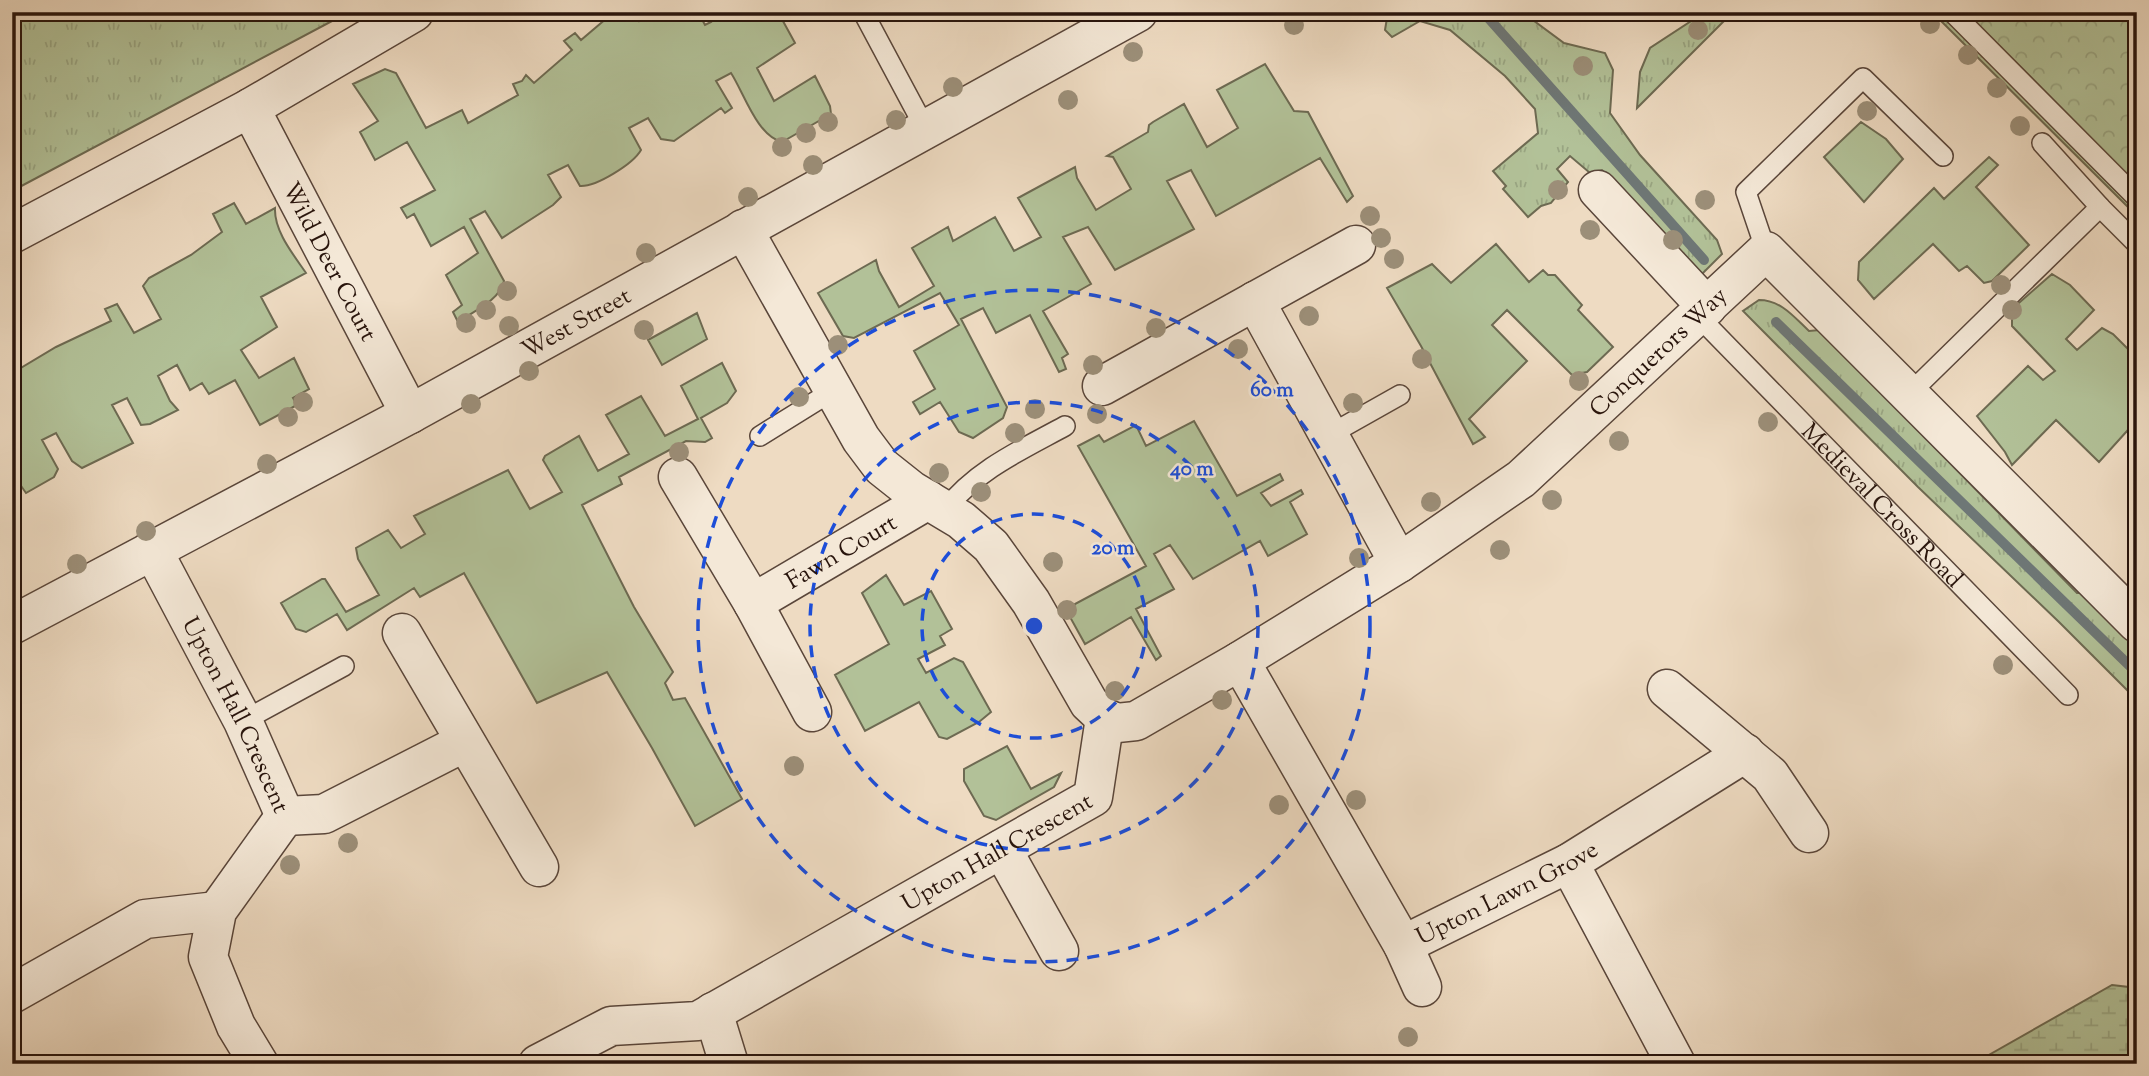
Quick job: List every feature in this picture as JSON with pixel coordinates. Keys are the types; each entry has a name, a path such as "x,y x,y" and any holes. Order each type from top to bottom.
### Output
{"street":[{"path":"12,234 250,108 414,12"},
{"name":"West Street","path":"12,625 410,414 1138,12"},
{"name":"Wild Deer Court","path":"250,108 410,414"},
{"name":"Medieval Cross Road","path":"1598,190 1703,311"},
{"path":"743,229 861,439 881,467 911,490 961,520 992,546 1031,603 1089,703 1105,718"},
{"path":"1101,386 1356,245"},
{"path":"1766,251 2137,623"},
{"name":"Conquerors Way","path":"1105,718 1117,723 1136,721 1240,661 1399,563 1521,479 1766,251"},
{"path":"1255,301 1399,563"},
{"path":"678,477 812,712"},
{"name":"Fawn Court","path":"752,603 936,505"},
{"name":"Upton Hall Crescent","path":"152,550 243,721 285,816 217,912 208,957 236,1026 259,1064"},
{"path":"402,634 539,867"},
{"name":"Upton Lawn Grove","path":"1240,661 1403,945 1569,863 1745,753"},
{"path":"1667,689 1770,775 1809,833"},
{"name":"Upton Hall Crescent","path":"538,1064 611,1026 698,1021 1093,797 1105,718"},
{"path":"285,816 324,814 466,742"},
{"path":"1002,849 1059,951"},
{"path":"1569,863 1676,1064"},
{"path":"12,994 145,919 217,912"},
{"path":"1403,945 1422,988"},
{"path":"713,1012 729,1064"}],"lane":[{"path":"863,12 925,128"},
{"path":"1952,12 2137,198"},
{"path":"1766,251 1746,192 1863,78 1943,156"},
{"path":"2042,143 2137,244"},
{"path":"1909,394 2100,207"},
{"name":"Medieval Cross Road","path":"1703,311 2068,695"},
{"path":"760,436 834,390"},
{"path":"1329,435 1401,395"},
{"path":"936,505 957,494 986,470 1065,426"},
{"path":"243,721 344,666"}],"green space":[{"path":"12,12 349,12 12,191"},
{"path":"614,12 631,12 639,21 650,12 698,12 705,25 711,22 706,12 778,12 795,43 757,68 774,101 815,76 830,106 831,114 782,142 765,132 758,123 731,73 716,81 732,108 725,113 721,108 674,141 661,139 648,118 629,128 641,150 614,174 595,183 580,186 568,165 548,175 561,197 502,238 485,211 470,219 504,281 502,288 492,299 458,322 453,312 462,305 446,275 478,253 464,227 431,246 414,214 407,218 401,208 435,190 407,142 375,160 360,132 378,121 353,84 385,69 396,73 426,128 462,110 468,123 518,95 513,84 522,81 526,75 534,83 572,50 564,41 575,33 581,40"},
{"path":"1388,12 1522,12 1564,43 1605,53 1613,70 1610,113 1640,155 1717,240 1722,254 1697,279 1648,217 1602,170 1590,173 1570,156 1557,169 1568,182 1551,203 1541,206 1528,217 1503,189 1506,186 1493,171 1538,133 1535,109 1505,76 1450,30 1420,21 1392,37 1385,30"},
{"path":"1705,12 1733,12 1637,108 1640,72 1650,48"},
{"path":"1932,12 2137,12 2137,216"},
{"path":"1265,64 1294,111 1308,112 1353,196 1347,202 1320,158 1216,216 1191,170 1167,181 1194,229 1115,270 1088,227 1063,237 1091,284 1043,311 1068,354 1062,358 1066,369 1059,372 1030,315 996,333 983,308 961,319 1007,407 1003,418 973,438 959,432 940,402 920,414 913,402 935,389 914,351 959,325 940,293 854,338 843,336 818,293 876,260 879,271 899,307 934,286 912,248 948,227 953,241 995,217 1014,251 1041,237 1018,198 1075,167 1077,178 1096,210 1131,189 1113,157 1107,156 1148,132 1149,125 1184,104 1207,147 1238,128 1217,90"},
{"path":"1861,122 1886,139 1903,159 1864,202 1824,157"},
{"path":"1989,157 1998,165 1976,187 2029,245 1992,281 1984,283 1967,266 1959,271 1933,244 1874,299 1858,280 1859,262 1934,188 1944,199"},
{"path":"234,203 246,224 275,208 281,234 306,273 261,297 277,327 241,350 259,378 294,358 309,389 293,398 297,405 260,425 235,380 209,394 202,383 190,390 177,365 158,376 170,401 178,410 150,424 141,425 127,398 112,405 133,443 82,468 72,461 56,433 42,440 58,469 54,477 26,493 12,473 12,370 14,372 56,347 111,321 105,309 117,304 134,333 161,319 143,286 149,278 191,255 222,232 213,214"},
{"path":"1496,244 1529,282 1543,270 1548,275 1555,275 1582,305 1578,310 1613,347 1587,372 1572,375 1507,310 1492,325 1527,361 1469,419 1485,437 1473,444 1387,288 1432,264 1451,283"},
{"path":"2052,274 2070,285 2094,310 2066,339 2077,350 2102,328 2113,334 2137,358 2137,440 2127,431 2099,462 2056,420 2012,465 1977,416 2028,366 2043,380 2055,371 2012,326 2012,309"},
{"path":"1759,300 1781,306 1809,331 1820,330 2077,593 2083,593 2137,649 2137,700 1918,487 1743,311"},
{"path":"697,313 707,339 662,365 648,340"},
{"path":"722,363 736,391 727,403 701,418 712,438 705,442 686,441 619,477 622,484 582,505 634,607 673,672 665,683 673,700 685,698 742,799 695,826 607,672 537,703 464,573 420,597 414,588 347,630 337,614 306,632 296,629 281,603 322,579 325,579 346,612 379,595 358,559 356,548 388,530 401,548 425,534 414,516 508,470 530,509 562,492 543,460 545,456 579,436 598,471 629,454 606,415 641,396 665,436 698,419 681,386"},
{"path":"1194,421 1237,496 1280,474 1283,480 1261,493 1271,506 1301,490 1303,494 1290,502 1307,534 1268,556 1260,541 1193,579 1170,545 1154,554 1174,589 1136,609 1161,656 1156,660 1131,617 1085,644 1070,617 1075,604 1146,566 1078,446 1099,435 1104,442 1136,425 1146,446"},
{"path":"886,575 904,605 931,591 952,629 940,636 945,645 918,659 926,673 954,658 963,662 991,712 979,722 947,739 939,737 919,702 865,731 835,675 889,644 862,593"},
{"path":"1007,746 1031,789 1061,773 1054,787 996,820 984,816 964,781 964,769"},
{"path":"2112,985 2137,988 2135,1064 1973,1064"}],"waterway":[{"path":"1483,12 1704,260"},
{"path":"1776,322 2137,673"}]}
